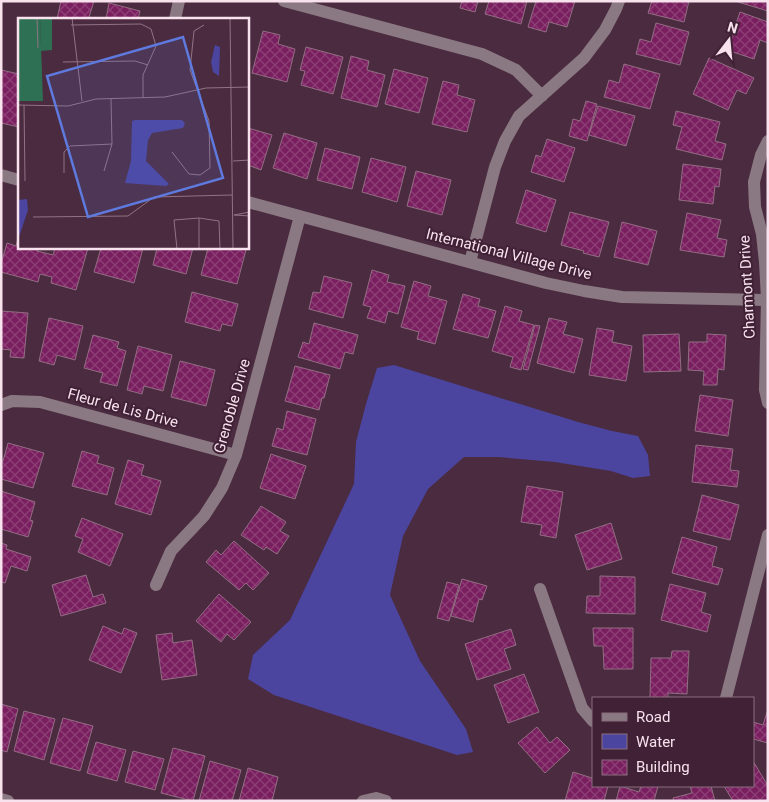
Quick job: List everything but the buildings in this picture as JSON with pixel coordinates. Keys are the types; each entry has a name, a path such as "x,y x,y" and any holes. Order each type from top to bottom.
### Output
{"street":[{"path":"175,18 179,1"},
{"path":"284,1 482,54 516,70 542,96"},
{"path":"470,262 495,167 505,141 519,116 584,58 605,30 619,1"},
{"name":"Charmont Drive","path":"768,141 754,182 755,207 762,234 765,262 767,300 765,390 768,403"},
{"path":"1,175 18,180"},
{"name":"International Village Drive","path":"249,202 546,283 584,291 622,297 767,300"},
{"name":"Grenoble Drive","path":"156,585 171,551 204,516 222,488 236,455 300,216"},
{"name":"Fleur de Lis Drive","path":"1,405 12,400 40,402 236,455"},
{"path":"726,697 768,535"},
{"path":"540,589 582,708 592,721"},
{"path":"363,801 376,798 386,801"},
{"path":"1,799 8,801"}],"water":[{"path":"394,365 578,422 638,436 648,455 650,476 633,478 611,471 555,462 498,457 464,457 428,489 403,536 390,595 420,661 466,729 473,752 457,755 274,695 248,679 253,655 290,620 354,484 356,442 377,368"}]}
